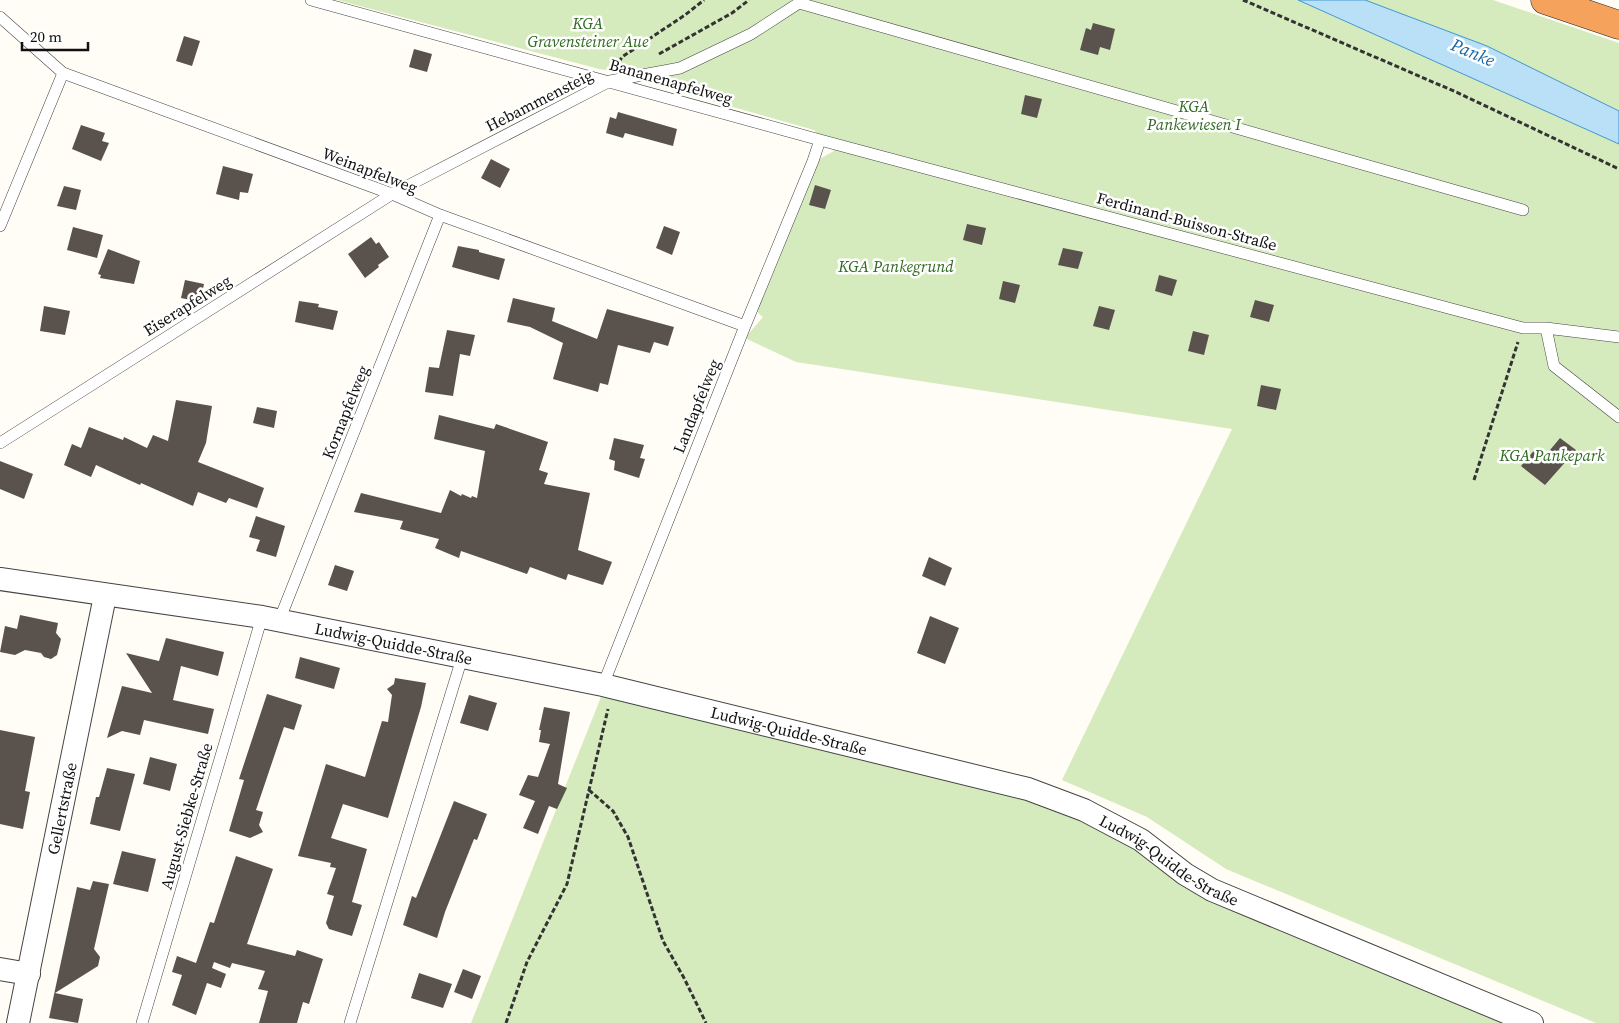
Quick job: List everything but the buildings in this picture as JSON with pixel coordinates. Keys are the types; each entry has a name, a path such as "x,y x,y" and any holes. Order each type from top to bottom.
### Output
{"highway":[{"path":"1545,0 1619,25"}],"street":[{"name":"Ludwig-Quidde-Straße","path":"0,579 270,619 609,686 1028,789 1084,810 1141,840 1185,874 1212,890 1532,1023"},
{"name":"Gellertstraße","path":"18,1023 105,596"},
{"path":"0,970 29,974"}],"lane":[{"name":"Bananenapfelweg","path":"311,0 820,140"},
{"path":"610,81 680,68 751,34 799,2 1523,210"},
{"name":"Weinapfelweg","path":"0,17 63,73 392,194 440,215 745,326"},
{"path":"0,226 63,73"},
{"name":"Hebammensteig","path":"392,194 610,81"},
{"name":"Landapfelweg","path":"609,686 745,326 820,140"},
{"name":"Ferdinand-Buisson-Straße","path":"820,140 1523,328 1546,328 1619,337"},
{"name":"Eiserapfelweg","path":"0,443 392,194"},
{"name":"Kornapfelweg","path":"270,619 440,215"},
{"path":"1546,328 1554,366 1619,417"},
{"name":"August-Siebke-Straße","path":"142,1023 270,619"},
{"path":"350,1023 462,658"}],"path":[{"path":"610,81 622,56 685,15 704,0"},
{"path":"658,54 732,13 749,0"},
{"path":"1243,0 1456,92 1619,169"},
{"path":"1474,480 1523,328"},
{"path":"506,1023 527,962 567,884 609,686"},
{"path":"588,790 613,811 628,837 663,941 706,1023"}],"green space":[{"path":"337,0 1298,0 1619,144 1619,1023 1596,1023 1226,869 1147,817 1062,780 1232,429 796,362 745,338 763,317 756,309 814,162 834,151 814,130 669,89 650,77 599,69"},
{"path":"1365,0 1493,0 1619,43 1619,111 1487,46"},
{"path":"601,697 699,715 1026,794 1066,812 1126,844 1205,899 1502,1023 471,1023"}],"water":[{"name":"Panke","path":"1298,0 1365,0 1487,46 1619,111 1619,144"}],"park label":[{"name":"KGA Gravensteiner Aue","path":"588,32"},
{"name":"KGA Pankewiesen I","path":"1194,115"},
{"name":"KGA Pankegrund","path":"896,266"},
{"name":"KGA Pankepark","path":"1552,455"}]}
